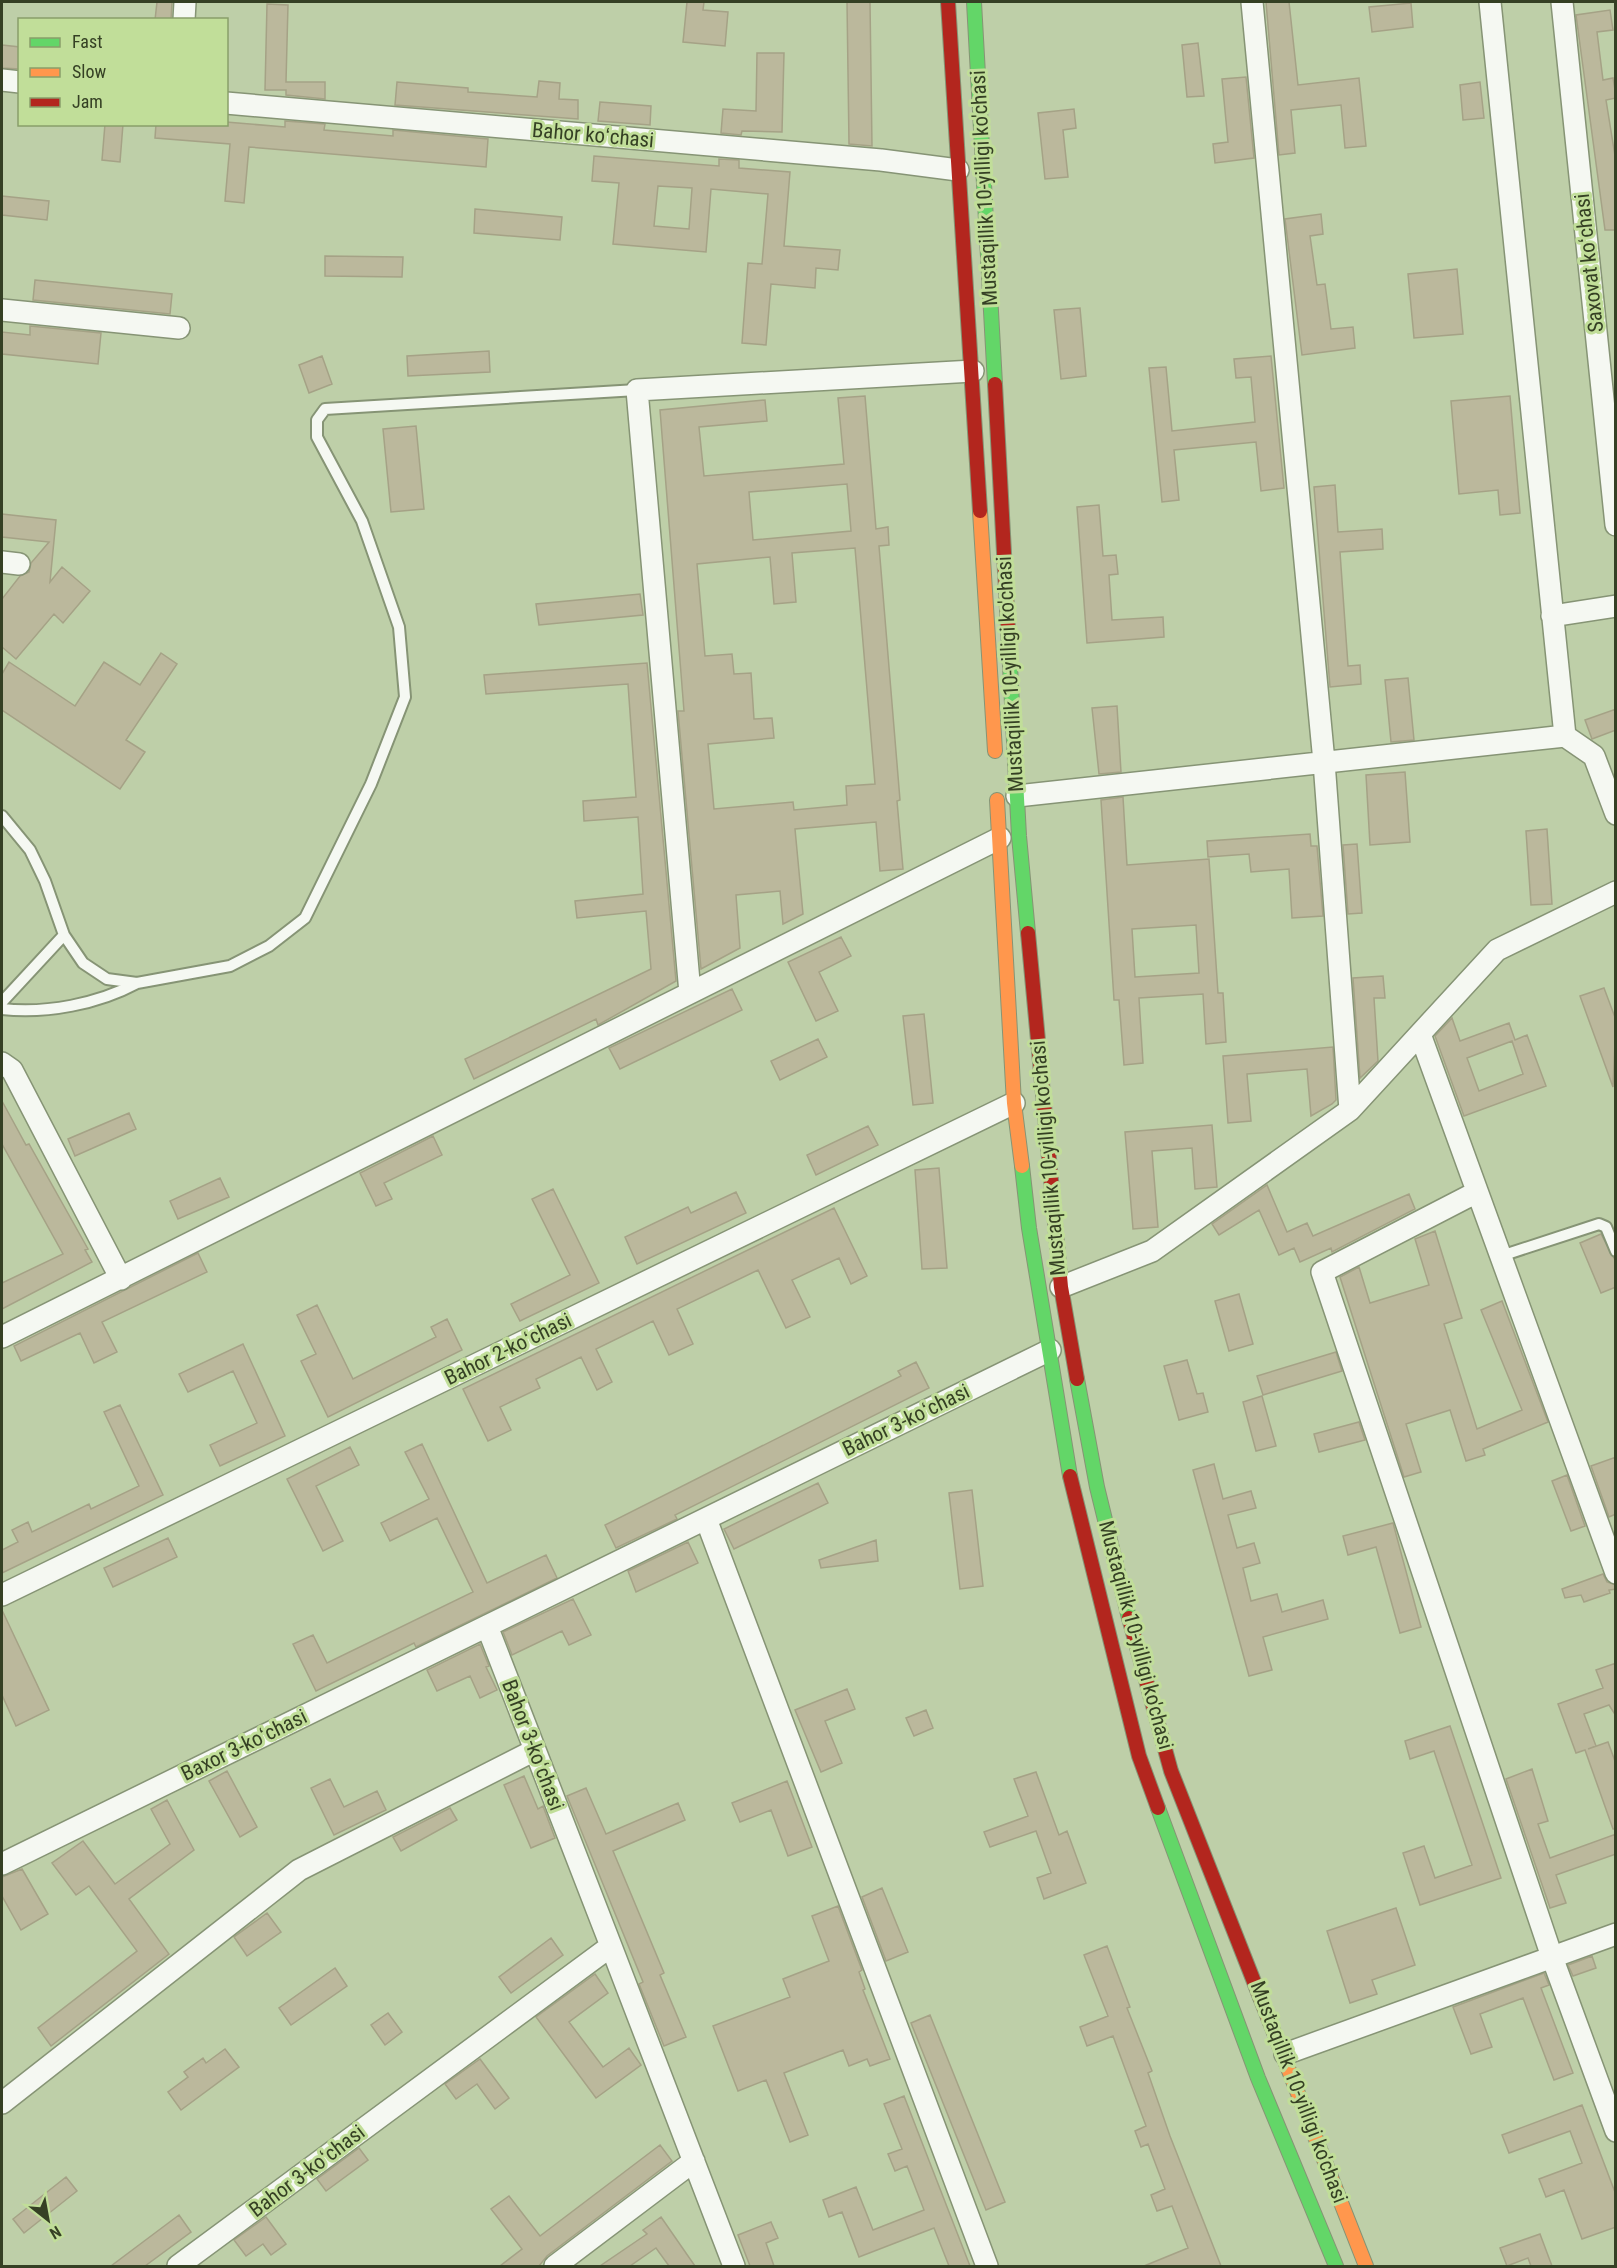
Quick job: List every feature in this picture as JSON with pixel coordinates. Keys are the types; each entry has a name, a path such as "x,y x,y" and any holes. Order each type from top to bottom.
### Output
{"main road":[{"name":"Mustaqillik 10-yilligi ko'chasi","path":"948,2 973,371 995,766"},
{"name":"Mustaqillik 10-yilligi ko'chasi","path":"974,2 1007,793 1061,1287 1097,1487 1129,1618 1172,1771 1285,2054 1366,2266"},
{"name":"Mustaqillik 10-yilligi ko'chasi","path":"1007,793 1000,838 1014,1103 1029,1228 1069,1473 1139,1756 1258,2078 1336,2266"}],"street":[{"path":"184,18 185,2"},
{"path":"1252,2 1324,762 1350,1110"},
{"path":"1490,2 1564,736"},
{"name":"Saxovat koʻchasi","path":"1562,2 1616,525"},
{"path":"2,80 18,82"},
{"name":"Bahor koʻchasi","path":"228,104 881,160 958,170"},
{"path":"2,310 179,328"},
{"path":"690,993 638,390 973,371"},
{"path":"1552,616 1616,606"},
{"path":"1007,793 1564,736 1594,756 1616,814"},
{"path":"2,1338 1000,838"},
{"path":"1061,1287 1152,1251 1350,1110 1497,950 1616,892"},
{"path":"1420,1034 1616,1573"},
{"path":"2,1063 12,1071 121,1279"},
{"name":"Bahor 2-koʻchasi","path":"2,1595 1014,1103"},
{"path":"1478,1192 1322,1272 1552,1957 1616,2131"},
{"name":"Bahor 3-koʻchasi","path":"178,2266 611,1946 487,1626 1050,1350"},
{"path":"705,1519 987,2266"},
{"name":"Baxor 3-koʻchasi","path":"2,1864 487,1626"},
{"path":"2,2103 299,1870 535,1750"},
{"path":"1285,2054 1616,1934"},
{"path":"611,1946 734,2266"},
{"path":"555,2266 694,2161"}],"lane":[{"path":"2,816 30,850 45,881 64,935 83,963 107,979 137,983 230,966 269,946 305,918 371,784 405,698 399,627 362,521 317,436 317,420 325,410 638,390"},
{"path":"2,1002 64,935"},
{"path":"2,1009 21,1011 89,1001 121,992 137,983"},
{"path":"1501,1256 1599,1224 1606,1227 1616,1251"}],"building":[{"path":"157,2 172,2 171,18 155,18"},
{"path":"687,2 704,2 703,10 728,12 725,46 683,42"},
{"path":"847,2 870,2 872,146 849,144"},
{"path":"1266,2 1289,2 1298,85 1359,78 1366,146 1345,148 1341,105 1291,110 1295,153 1279,155"},
{"path":"1411,3 1413,27 1372,32 1369,7"},
{"path":"267,4 288,5 286,82 325,82 325,99 286,95 286,90 265,90"},
{"path":"1610,10 1613,30 1597,32 1603,80 1613,78 1616,95 1616,98 1606,100 1616,162 1616,230 1605,230 1576,15"},
{"path":"1198,43 1204,96 1187,97 1182,45"},
{"path":"2,45 18,47 18,69 2,68"},
{"path":"757,53 784,53 782,132 742,131 741,135 721,133 723,109 756,111"},
{"path":"1246,77 1254,158 1215,163 1213,144 1228,142 1222,79"},
{"path":"539,81 560,83 559,99 578,100 578,119 395,105 397,82 468,88 468,92 537,97"},
{"path":"1480,82 1484,118 1463,120 1460,85"},
{"path":"600,102 651,106 650,125 598,121"},
{"path":"1074,109 1076,128 1063,130 1068,177 1045,179 1038,113"},
{"path":"285,121 325,124 324,130 393,136 393,130 488,139 486,167 249,147 244,203 225,201 230,144 155,138 156,126 228,126 228,122 285,127"},
{"path":"105,126 123,126 120,162 102,160"},
{"path":"594,156 719,166 719,159 739,160 739,168 790,172 784,246 840,250 838,270 816,268 815,288 771,284 766,345 742,343 748,263 762,264 768,194 711,189 706,252 613,244 619,183 592,181","holes":["658,186 692,188 689,229 654,226"]},
{"path":"2,196 49,201 47,220 2,215"},
{"path":"475,209 562,217 560,240 474,233"},
{"path":"1321,214 1323,234 1310,236 1317,285 1325,284 1331,329 1353,327 1355,348 1302,355 1285,219"},
{"path":"325,256 403,257 402,277 325,276"},
{"path":"1457,269 1463,334 1414,338 1408,274"},
{"path":"35,280 172,294 170,314 33,300"},
{"path":"1080,308 1086,376 1061,379 1054,310"},
{"path":"30,326 101,333 98,364 2,354 2,332 30,335"},
{"path":"489,351 490,372 408,376 407,356"},
{"path":"322,356 332,384 309,393 299,365"},
{"path":"1271,356 1284,488 1261,491 1256,442 1174,450 1179,500 1162,502 1149,368 1166,367 1172,431 1255,422 1251,377 1236,378 1234,359"},
{"path":"865,396 876,529 888,527 889,545 879,546 900,800 897,801 903,869 880,871 876,822 795,829 803,914 783,924 780,891 736,895 740,948 701,969 678,711 684,711 660,410 765,400 767,421 699,427 704,476 844,464 838,398","holes":["847,484 851,531 753,540 749,492","855,548 875,784 846,786 847,805 794,810 793,802 714,809 708,744 774,738 772,718 754,719 751,673 734,674 732,654 705,656 697,564 770,557 774,604 796,602 792,553"]},
{"path":"1510,396 1520,513 1500,515 1498,490 1459,494 1451,401"},
{"path":"416,426 424,509 391,512 383,429"},
{"path":"1335,485 1338,532 1382,529 1383,549 1340,552 1348,666 1360,665 1361,684 1330,687 1314,487"},
{"path":"1099,505 1103,556 1116,555 1118,574 1109,575 1112,620 1163,617 1164,637 1087,643 1077,507"},
{"path":"2,514 56,520 50,582 62,567 90,591 63,623 54,614 16,659 2,647 2,599 20,576 29,572 31,563 49,542 2,537"},
{"path":"640,594 643,615 539,625 536,604"},
{"path":"161,653 177,664 126,740 145,752 120,789 2,710 2,674 9,662 75,706 104,662 140,685"},
{"path":"647,663 676,981 598,1025 596,1019 474,1079 465,1059 651,969 646,911 577,918 575,901 643,894 638,817 584,821 583,801 636,797 628,684 486,694 484,675"},
{"path":"1408,678 1414,740 1391,742 1385,680"},
{"path":"1117,706 1121,772 1099,774 1092,708"},
{"path":"1616,709 1616,730 1592,739 1585,720"},
{"path":"1405,772 1410,842 1370,845 1366,775"},
{"path":"1123,797 1127,865 1209,859 1218,993 1223,993 1226,1042 1206,1044 1203,994 1139,998 1143,1063 1124,1065 1119,1000 1114,1000 1101,800","holes":["1196,925 1199,973 1135,977 1132,929"]},
{"path":"1547,829 1552,904 1531,905 1526,831"},
{"path":"1310,834 1311,846 1317,846 1323,916 1292,918 1289,869 1251,872 1249,854 1208,857 1207,841"},
{"path":"1357,844 1362,913 1348,914 1343,845"},
{"path":"841,937 851,956 819,972 838,1011 816,1021 788,962"},
{"path":"1383,976 1385,998 1374,998 1378,1061 1360,1078 1353,978"},
{"path":"1604,988 1616,1020 1613,1087 1580,996"},
{"path":"732,989 742,1010 620,1069 609,1048"},
{"path":"924,1014 933,1103 913,1105 903,1016"},
{"path":"1452,1018 1460,1041 1509,1023 1515,1040 1527,1035 1546,1086 1464,1116 1435,1036","holes":["1512,1041 1523,1074 1479,1091 1467,1058"]},
{"path":"818,1039 827,1057 780,1080 771,1061"},
{"path":"1333,1047 1336,1100 1332,1104 1311,1116 1307,1069 1247,1074 1251,1121 1228,1123 1223,1056"},
{"path":"2,1101 88,1249 85,1250 92,1262 2,1309 2,1283 63,1254 2,1144"},
{"path":"129,1113 136,1129 75,1156 68,1139"},
{"path":"1212,1125 1217,1187 1195,1189 1192,1148 1152,1151 1158,1227 1133,1229 1125,1132"},
{"path":"868,1126 878,1145 816,1175 807,1155"},
{"path":"433,1136 442,1155 384,1183 392,1199 376,1206 360,1173"},
{"path":"939,1168 947,1268 922,1269 915,1170"},
{"path":"220,1178 229,1197 178,1219 170,1201"},
{"path":"1267,1185 1287,1232 1307,1223 1313,1236 1409,1194 1415,1209 1332,1252 1331,1248 1300,1262 1294,1248 1279,1255 1259,1210 1219,1235 1212,1224"},
{"path":"553,1189 599,1283 520,1321 511,1304 570,1275 532,1199"},
{"path":"736,1192 746,1213 637,1264 625,1237 688,1207 691,1213"},
{"path":"834,1208 867,1276 851,1284 839,1258 792,1280 810,1317 786,1328 758,1270 677,1309 693,1344 669,1355 653,1321 596,1349 612,1382 597,1390 581,1357 536,1379 540,1388 500,1407 511,1430 488,1441 463,1389"},
{"path":"1435,1231 1462,1318 1444,1324 1477,1429 1522,1410 1481,1310 1502,1301 1548,1422 1483,1449 1485,1455 1466,1461 1450,1410 1406,1424 1421,1472 1404,1477 1340,1277 1359,1267 1370,1303 1429,1285 1415,1239"},
{"path":"1601,1234 1616,1262 1616,1287 1601,1293 1580,1243"},
{"path":"198,1253 207,1272 102,1322 117,1352 94,1363 80,1333 21,1361 14,1346"},
{"path":"1239,1294 1253,1344 1229,1351 1215,1301"},
{"path":"317,1305 353,1379 436,1337 431,1327 447,1319 462,1350 328,1417 301,1361 316,1354 297,1315"},
{"path":"243,1344 285,1436 220,1466 210,1445 257,1423 233,1371 188,1392 179,1374"},
{"path":"1336,1352 1342,1371 1263,1395 1257,1376"},
{"path":"1187,1360 1197,1394 1203,1393 1208,1412 1179,1420 1164,1366"},
{"path":"916,1362 929,1388 675,1515 677,1519 616,1548 605,1525 901,1376 898,1371"},
{"path":"1262,1396 1276,1446 1256,1451 1243,1402"},
{"path":"120,1405 163,1495 2,1573 2,1550 18,1542 12,1530 28,1522 32,1532 89,1504 91,1509 139,1486 104,1412"},
{"path":"1359,1422 1365,1440 1319,1452 1314,1434"},
{"path":"422,1444 487,1583 546,1555 557,1578 416,1647 414,1643 316,1691 293,1644 313,1635 327,1663 473,1592 437,1518 390,1541 381,1523 429,1499 405,1452"},
{"path":"350,1447 359,1465 316,1486 343,1541 323,1551 287,1479"},
{"path":"1616,1457 1616,1514 1609,1517 1591,1466"},
{"path":"1214,1464 1223,1499 1251,1491 1256,1508 1228,1515 1237,1548 1254,1543 1260,1563 1243,1568 1251,1601 1277,1594 1282,1612 1323,1600 1328,1619 1263,1637 1272,1670 1249,1676 1193,1470"},
{"path":"1567,1475 1585,1526 1571,1531 1552,1481"},
{"path":"818,1483 828,1503 734,1549 724,1529"},
{"path":"972,1490 983,1586 960,1589 949,1493"},
{"path":"1393,1523 1421,1627 1400,1633 1376,1547 1348,1555 1343,1536"},
{"path":"168,1538 177,1557 113,1587 104,1568"},
{"path":"876,1540 878,1561 821,1568 819,1560"},
{"path":"688,1542 698,1563 636,1592 628,1571"},
{"path":"1603,1574 1607,1582 1616,1585 1616,1589 1584,1602 1581,1595 1565,1598 1562,1589"},
{"path":"573,1599 591,1635 569,1645 562,1631 512,1655 503,1632"},
{"path":"2,1610 49,1710 16,1726 2,1695"},
{"path":"480,1644 489,1666 486,1667 497,1690 480,1698 470,1676 437,1691 427,1670"},
{"path":"1616,1663 1616,1716 1609,1705 1584,1714 1596,1746 1588,1749 1608,1742 1616,1764 1616,1829 1613,1829 1585,1750 1576,1753 1558,1704 1603,1688 1596,1670"},
{"path":"847,1689 855,1709 825,1721 842,1763 821,1772 795,1710"},
{"path":"926,1710 933,1728 914,1736 906,1718"},
{"path":"1450,1726 1501,1878 1420,1905 1403,1853 1424,1846 1435,1878 1472,1865 1434,1751 1410,1759 1405,1741"},
{"path":"1532,1769 1548,1821 1538,1824 1550,1858 1616,1834 1616,1854 1556,1875 1566,1903 1550,1908 1506,1779"},
{"path":"227,1771 257,1827 240,1837 209,1781"},
{"path":"1036,1772 1059,1835 1067,1831 1086,1883 1044,1899 1037,1878 1051,1873 1036,1831 990,1847 984,1832 1028,1816 1014,1779"},
{"path":"524,1776 538,1809 543,1806 555,1838 531,1848 504,1785"},
{"path":"330,1779 344,1807 377,1791 386,1810 334,1835 311,1788"},
{"path":"787,1781 812,1847 788,1856 771,1810 740,1822 732,1803"},
{"path":"586,1788 606,1834 678,1803 685,1820 613,1851 664,1973 660,1975 686,2037 664,2046 639,1984 643,1982 567,1796"},
{"path":"167,1800 194,1850 129,1899 169,1954 51,2046 38,2028 137,1951 89,1886 76,1895 52,1863 83,1841 115,1884 170,1844 151,1809"},
{"path":"450,1808 457,1820 401,1851 393,1837"},
{"path":"22,1869 48,1914 21,1930 2,1896 2,1877"},
{"path":"882,1888 908,1952 886,1961 862,1897"},
{"path":"838,1906 862,1970 859,1972 865,1989 863,1990 890,2059 870,2066 867,2059 849,2066 843,2050 784,2073 808,2135 790,2142 766,2080 738,2091 713,2026 790,1997 783,1979 829,1961 812,1916"},
{"path":"1396,1908 1415,1965 1372,1980 1377,1994 1350,2003 1327,1931"},
{"path":"267,1913 281,1932 247,1956 234,1937"},
{"path":"551,1938 563,1955 511,1993 499,1977"},
{"path":"1107,1946 1130,2007 1127,2008 1152,2071 1148,2073 1170,2136 1221,2266 1144,2266 1188,2248 1172,2206 1157,2211 1151,2195 1165,2189 1148,2144 1141,2147 1135,2131 1146,2126 1113,2036 1087,2046 1080,2027 1108,2016 1084,1955"},
{"path":"1592,1956 1596,1968 1573,1976 1568,1965"},
{"path":"335,1968 347,1986 291,2025 279,2008"},
{"path":"1544,1973 1549,1985 1541,1988 1573,2073 1554,2080 1523,1998 1480,2014 1492,2047 1471,2054 1453,2007"},
{"path":"595,1974 608,1993 569,2022 603,2067 629,2048 641,2065 596,2098 536,2017"},
{"path":"388,2013 402,2032 385,2045 371,2025"},
{"path":"930,2015 1005,2202 986,2210 911,2023"},
{"path":"225,2049 239,2067 181,2110 168,2092 188,2077 184,2072 203,2058 206,2063"},
{"path":"480,2059 509,2098 495,2109 477,2084 456,2099 445,2084"},
{"path":"904,2096 970,2266 949,2266 934,2228 859,2257 842,2212 829,2217 823,2200 856,2187 873,2230 924,2210 907,2166 895,2171 888,2154 902,2149 884,2104"},
{"path":"1582,2105 1616,2195 1616,2227 1582,2239 1564,2190 1546,2197 1539,2179 1582,2163 1570,2131 1509,2153 1502,2135"},
{"path":"660,2145 672,2161 547,2256 539,2266 500,2266 522,2249 491,2209 509,2196 540,2236"},
{"path":"359,2148 368,2160 326,2191 317,2179"},
{"path":"66,2177 77,2191 24,2233 13,2219"},
{"path":"179,2215 191,2232 145,2266 111,2266"},
{"path":"266,2217 286,2244 271,2255 263,2244 246,2256 234,2240"},
{"path":"661,2217 695,2266 669,2266 656,2248 630,2266 600,2266 647,2234 643,2230"},
{"path":"771,2222 778,2238 766,2243 774,2266 750,2266 738,2235"},
{"path":"1540,2234 1552,2266 1531,2266 1528,2258 1507,2266 1500,2248"}],"traffic: fast":[{"path":"974,2 995,384"},
{"path":"1008,628 1019,836 1028,933"},
{"path":"1022,1166 1029,1228 1070,1476"},
{"path":"1077,1379 1097,1487 1129,1618"},
{"path":"1158,1808 1258,2078 1336,2266"}],"traffic: slow":[{"path":"980,511 995,751"},
{"path":"997,800 1014,1103 1022,1166"},
{"path":"1260,1997 1366,2266"}],"traffic: jam":[{"path":"948,2 980,511"},
{"path":"995,384 1008,628"},
{"path":"1028,933 1061,1287 1077,1379"},
{"path":"1070,1476 1139,1756 1158,1808"},
{"path":"1129,1618 1171,1771 1260,1997"}]}
